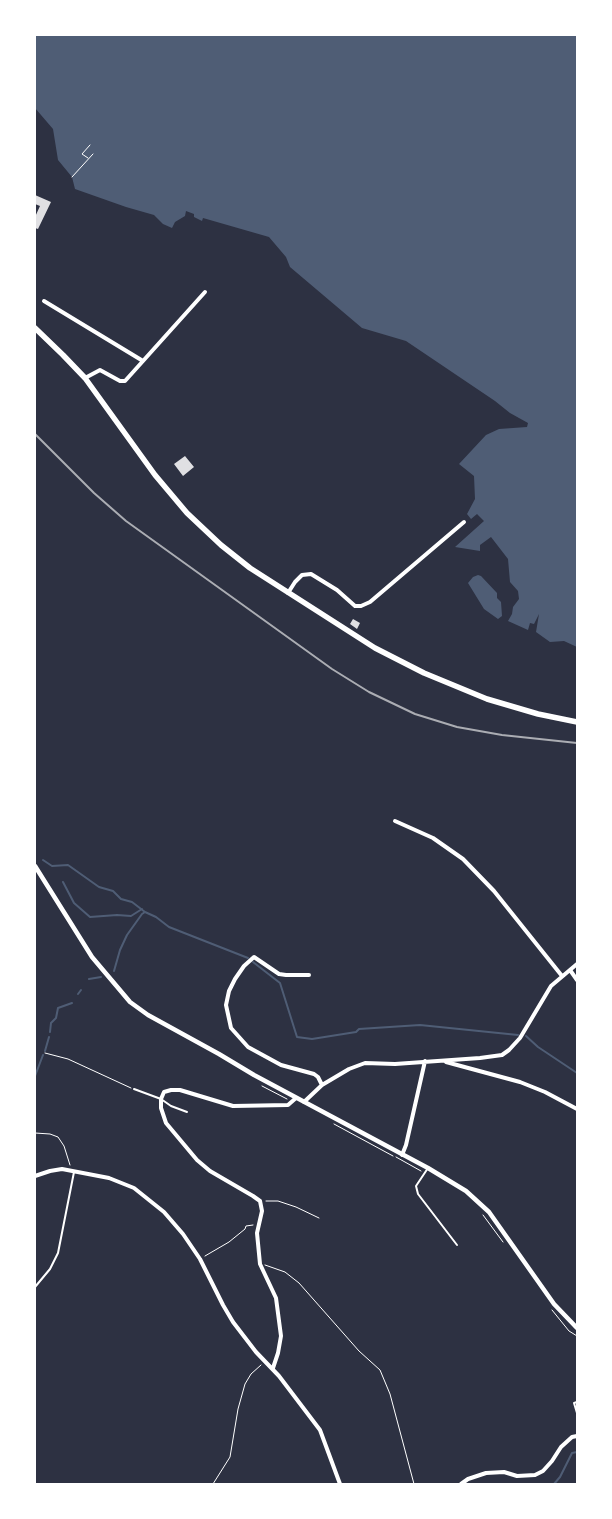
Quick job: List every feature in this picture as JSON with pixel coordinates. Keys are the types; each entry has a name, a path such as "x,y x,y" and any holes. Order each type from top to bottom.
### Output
{"main road":[{"path":"35,328 85,378 155,475 187,513 221,546 250,568 375,648 424,674 487,699 538,714 577,722"}],"street":[{"path":"85,378 100,370 120,381 125,381 205,292"},
{"path":"44,301 143,361"},
{"path":"288,594 294,582 302,575 311,574 337,590 355,606 361,606 370,602 464,522"},
{"path":"395,821 433,838 463,859 494,891 562,976"},
{"path":"35,866 92,957 138,1009 296,1098 456,1184 489,1212 554,1304 577,1328"},
{"path":"309,975 286,976 278,974 254,957 244,966 229,991 226,1005 231,1028 248,1047 281,1065 314,1074 322,1085"},
{"path":"304,1102 322,1085 349,1069 365,1063 395,1064 502,1055 520,1038 547,992 577,964"},
{"path":"570,970 577,980"},
{"path":"441,1060 520,1082 545,1092 577,1109"},
{"path":"402,1155 406,1145 425,1061"},
{"path":"273,1368 280,1347 279,1318 272,1288 260,1264 257,1233 262,1210 260,1201 210,1171 197,1160 166,1123 161,1108 161,1099 164,1092 171,1090 190,1093 233,1106 288,1105 296,1098"},
{"path":"35,1176 54,1170 73,1170 114,1179 142,1193 168,1216 183,1234 200,1260 226,1311 247,1340 273,1368 320,1430 340,1484"},
{"path":"461,1484 468,1479 486,1473 504,1472 517,1476 535,1475 552,1461 561,1447 577,1436"}],"lane":[{"path":"134,1089 161,1099 171,1106 187,1112"},
{"path":"428,1168 416,1186 418,1194 457,1245"},
{"path":"35,1287 50,1269 58,1253 73,1170"},
{"path":"577,1402 574,1403 577,1413"}],"path":[{"path":"88,159 82,154 90,145"},
{"path":"72,177 93,154"},
{"path":"45,1053 68,1059 134,1089"},
{"path":"35,1133 50,1134 60,1139 73,1170"},
{"path":"260,1201 278,1201 319,1218"},
{"path":"200,1260 228,1242 245,1229 246,1226 259,1226"},
{"path":"260,1264 271,1266 292,1278 305,1289 359,1351 380,1370 390,1394 414,1484"},
{"path":"213,1484 230,1456 238,1409 245,1384 251,1374 266,1362"}],"water":[{"path":"35,35 577,35 577,647 564,641 550,642 536,632 539,614 534,624 530,623 528,630 508,621 513,607 519,599 518,591 510,582 508,559 491,537 480,545 480,551 455,547 484,521 477,514 471,519 467,514 475,499 474,476 459,464 486,435 499,429 527,427 528,423 510,413 406,341 362,328 290,267 286,257 269,237 203,218 202,221 194,217 194,214 186,211 185,216 175,222 172,228 163,224 154,215 75,189 72,177 58,160 53,129 35,108"},
{"path":"478,575 497,593 497,598 501,602 502,616 498,619 484,609 468,583 473,577"}],"building":[{"path":"35,195 51,202 38,229 35,228 35,217 40,206 35,204"},
{"path":"185,456 194,467 183,476 174,464"},
{"path":"353,619 360,623 357,629 350,624"}],"waterway":[{"path":"43,860 52,866 68,865 99,887 113,891 121,899 132,902 145,912"},
{"path":"63,882 74,903 90,917 131,916 142,909"},
{"path":"114,971 127,935 145,912 156,917 169,927 248,958"},
{"path":"253,962 280,983 297,1037 312,1039 356,1032 359,1029 420,1025 518,1035"},
{"path":"89,979 101,977"},
{"path":"78,994 81,990"},
{"path":"50,1032 51,1023 56,1018 58,1008 72,1003"},
{"path":"526,1036 538,1047 577,1073"},
{"path":"45,1051 49,1037"},
{"path":"35,1076 43,1055"},
{"path":"554,1484 560,1477 572,1453 577,1452"}],"railway":[{"path":"35,434 94,493 126,521 332,669 369,692 415,714 457,727 502,735 577,743"}]}
